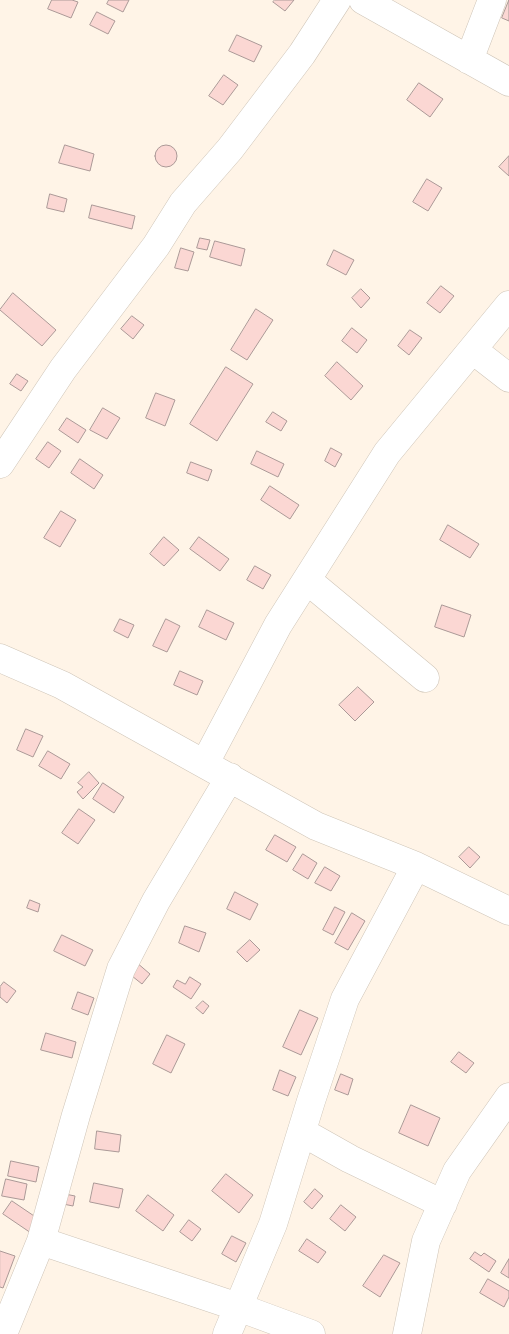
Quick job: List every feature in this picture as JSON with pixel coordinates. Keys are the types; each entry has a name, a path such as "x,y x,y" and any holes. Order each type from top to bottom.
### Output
{"street":[{"path":"0,464 63,369 156,246 183,203 230,149 302,54 337,0"},
{"path":"363,0 509,82"},
{"path":"469,60 492,0"},
{"path":"205,763 278,625 387,453 509,305"},
{"path":"473,350 509,378"},
{"path":"307,580 426,678"},
{"path":"0,658 62,684 316,826 416,866 509,911"},
{"path":"3,1334 41,1241 76,1114 121,969 156,901 230,778"},
{"path":"227,1334 273,1224 345,999 416,866"},
{"path":"407,1334 426,1241 457,1171 509,1097"},
{"path":"302,1132 350,1159 443,1204"},
{"path":"41,1241 311,1334"}],"building":[{"path":"52,0 72,0 78,2 71,18 48,9"},
{"path":"109,0 129,0 123,12 107,4"},
{"path":"275,0 294,0 285,11 273,2"},
{"path":"509,0 509,21 502,18"},
{"path":"97,12 115,21 108,34 90,25"},
{"path":"237,35 262,46 254,62 229,51"},
{"path":"224,75 238,85 223,105 209,96"},
{"path":"419,83 443,99 430,117 407,100"},
{"path":"65,145 94,154 90,171 59,163"},
{"path":"162,145 170,145 177,152 177,160 170,167 162,167 155,160 155,152"},
{"path":"509,156 509,176 499,167"},
{"path":"427,179 442,188 428,211 413,202"},
{"path":"50,194 67,199 64,212 47,208"},
{"path":"92,205 135,216 132,229 89,218"},
{"path":"200,238 210,240 207,250 197,248"},
{"path":"215,241 245,249 241,266 210,257"},
{"path":"181,248 194,252 188,271 175,268"},
{"path":"334,250 354,260 346,275 327,265"},
{"path":"441,286 454,296 440,313 427,303"},
{"path":"361,289 370,298 361,308 352,298"},
{"path":"13,293 56,330 42,346 0,310"},
{"path":"256,309 273,320 247,360 231,350"},
{"path":"132,316 144,325 133,339 121,329"},
{"path":"352,328 367,340 357,353 342,341"},
{"path":"410,330 422,338 409,355 398,346"},
{"path":"337,362 363,386 351,400 325,376"},
{"path":"226,367 253,384 217,441 190,424"},
{"path":"17,374 28,381 21,391 10,384"},
{"path":"156,393 175,400 165,426 146,418"},
{"path":"103,408 120,418 107,439 90,430"},
{"path":"273,412 287,421 281,431 266,422"},
{"path":"67,418 86,430 78,443 59,430"},
{"path":"48,442 61,451 49,468 36,459"},
{"path":"331,448 342,454 335,467 325,461"},
{"path":"257,451 284,464 278,477 251,464"},
{"path":"80,459 103,475 94,489 71,473"},
{"path":"191,462 212,470 208,481 187,473"},
{"path":"270,486 299,505 290,519 261,500"},
{"path":"61,511 76,520 60,547 44,538"},
{"path":"448,525 479,544 470,558 440,540"},
{"path":"164,537 179,550 164,566 150,554"},
{"path":"199,537 229,559 220,571 190,549"},
{"path":"255,566 271,575 263,589 247,580"},
{"path":"442,605 471,615 464,637 435,627"},
{"path":"207,610 234,623 226,640 199,627"},
{"path":"120,619 134,625 128,638 114,631"},
{"path":"166,619 180,626 167,652 153,646"},
{"path":"180,671 203,681 197,695 174,685"},
{"path":"358,687 374,702 355,721 339,705"},
{"path":"26,729 43,736 33,757 17,750"},
{"path":"48,751 70,764 61,779 39,766"},
{"path":"89,772 99,783 83,799 77,792 83,787 78,783"},
{"path":"103,783 124,797 114,813 93,799"},
{"path":"79,809 95,820 78,844 62,833"},
{"path":"275,835 296,847 287,862 266,850"},
{"path":"469,847 480,857 470,868 459,857"},
{"path":"303,854 317,863 308,879 293,870"},
{"path":"325,867 340,876 331,891 315,883"},
{"path":"235,892 258,904 250,920 227,909"},
{"path":"30,900 40,904 38,912 27,908"},
{"path":"335,907 345,912 333,935 323,930"},
{"path":"352,913 365,921 348,950 335,943"},
{"path":"185,926 206,933 199,952 179,943"},
{"path":"62,935 93,950 85,966 54,951"},
{"path":"250,940 260,950 247,962 237,952"},
{"path":"136,962 150,974 142,984 127,972"},
{"path":"190,977 201,984 191,999 173,987 177,980 185,984"},
{"path":"4,982 16,991 7,1003 0,997 0,987"},
{"path":"78,992 94,998 88,1015 72,1009"},
{"path":"203,1001 209,1006 203,1014 196,1008"},
{"path":"300,1010 318,1018 301,1055 283,1047"},
{"path":"46,1033 76,1042 72,1058 41,1050"},
{"path":"167,1035 185,1044 171,1073 153,1064"},
{"path":"459,1052 474,1063 466,1073 451,1062"},
{"path":"280,1070 296,1077 288,1096 273,1090"},
{"path":"341,1074 353,1079 348,1095 335,1090"},
{"path":"411,1105 440,1118 428,1146 399,1133"},
{"path":"97,1131 121,1135 119,1152 95,1149"},
{"path":"11,1161 39,1167 36,1182 8,1176"},
{"path":"226,1174 253,1195 239,1213 212,1191"},
{"path":"6,1179 27,1184 24,1200 2,1196"},
{"path":"94,1183 123,1189 119,1208 90,1202"},
{"path":"315,1189 323,1196 312,1209 304,1202"},
{"path":"65,1194 75,1196 73,1206 63,1204"},
{"path":"148,1195 174,1215 163,1231 136,1211"},
{"path":"12,1201 40,1220 31,1233 3,1214"},
{"path":"341,1205 356,1217 345,1231 330,1219"},
{"path":"189,1220 201,1229 192,1241 180,1232"},
{"path":"232,1236 246,1243 236,1262 222,1254"},
{"path":"307,1239 326,1252 318,1263 299,1251"},
{"path":"0,1251 15,1256 3,1288 0,1287"},
{"path":"475,1252 481,1256 484,1253 496,1261 489,1272 470,1259"},
{"path":"384,1255 400,1263 380,1297 363,1286"},
{"path":"509,1259 509,1278 501,1273"},
{"path":"488,1279 509,1291 509,1297 504,1307 480,1293"}]}
